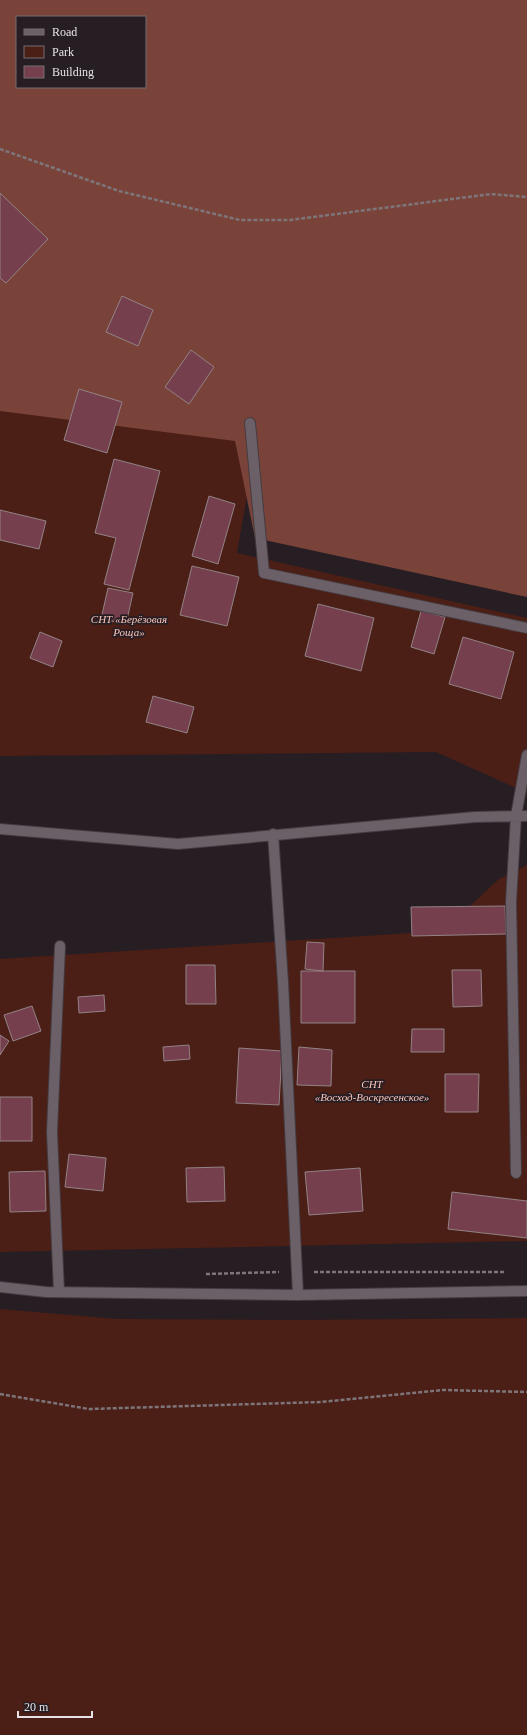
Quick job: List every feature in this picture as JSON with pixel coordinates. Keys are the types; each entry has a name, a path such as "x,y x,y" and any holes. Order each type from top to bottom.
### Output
{"street":[{"path":"250,423 264,573 527,628"},
{"path":"516,1173 511,902 516,816 527,756"},
{"path":"0,829 178,844 273,834 475,817 527,816"},
{"path":"273,834 283,982 298,1295"},
{"path":"59,1292 52,1132 60,946"},
{"path":"0,1287 46,1292 298,1295 527,1291"}],"path":[{"path":"0,149 119,191 240,220 290,220 491,194 527,197"},
{"path":"203,1274 297,1272 511,1272"},
{"path":"0,1394 89,1409 321,1402 443,1390 527,1392"}],"green space":[{"name":"СНТ «Берёзовая Роща»","path":"0,186 268,376 237,553 527,618 527,793 436,752 0,756"},
{"name":"СНТ «Восход-Воскресенское»","path":"527,865 527,1241 0,1252 0,959 443,931 499,879"},
{"path":"0,1309 117,1319 289,1320 527,1318 527,1735 0,1735"}],"shaded area":[{"path":"0,0 527,0 527,597 255,538 235,441 0,411"}],"building":[{"path":"0,193 48,239 6,283 0,278"},
{"path":"122,296 153,310 138,346 106,332"},
{"path":"191,350 214,367 189,404 165,387"},
{"path":"79,389 122,402 107,453 64,440"},
{"path":"114,459 160,471 129,590 104,584 116,538 95,533"},
{"path":"209,496 235,504 218,564 192,556"},
{"path":"0,510 46,521 39,549 0,540"},
{"path":"192,566 239,577 227,626 180,615"},
{"path":"108,588 133,593 126,624 101,619"},
{"path":"318,604 374,618 361,671 305,656"},
{"path":"421,611 445,617 434,654 411,647"},
{"path":"40,632 62,641 53,667 30,658"},
{"path":"463,637 514,652 501,699 449,684"},
{"path":"153,696 194,707 187,733 146,722"},
{"path":"505,906 506,934 412,936 411,907"},
{"path":"307,942 324,943 323,971 305,969"},
{"path":"186,965 215,965 216,1004 186,1004"},
{"path":"452,970 481,970 482,1006 453,1007"},
{"path":"301,971 355,971 355,1023 301,1023"},
{"path":"104,995 105,1011 79,1013 78,997"},
{"path":"32,1006 41,1031 13,1041 4,1015"},
{"path":"412,1029 444,1029 444,1052 411,1052"},
{"path":"0,1035 9,1041 0,1055"},
{"path":"189,1045 190,1059 164,1061 163,1047"},
{"path":"299,1047 332,1050 331,1086 297,1085"},
{"path":"239,1048 282,1051 279,1105 236,1103"},
{"path":"445,1074 479,1074 478,1112 445,1112"},
{"path":"0,1097 32,1097 32,1141 0,1141"},
{"path":"69,1154 106,1158 103,1191 65,1187"},
{"path":"224,1167 225,1201 187,1202 186,1168"},
{"path":"360,1168 363,1211 309,1215 305,1172"},
{"path":"45,1171 46,1211 10,1212 9,1172"},
{"path":"452,1192 527,1201 527,1238 448,1229"}]}
